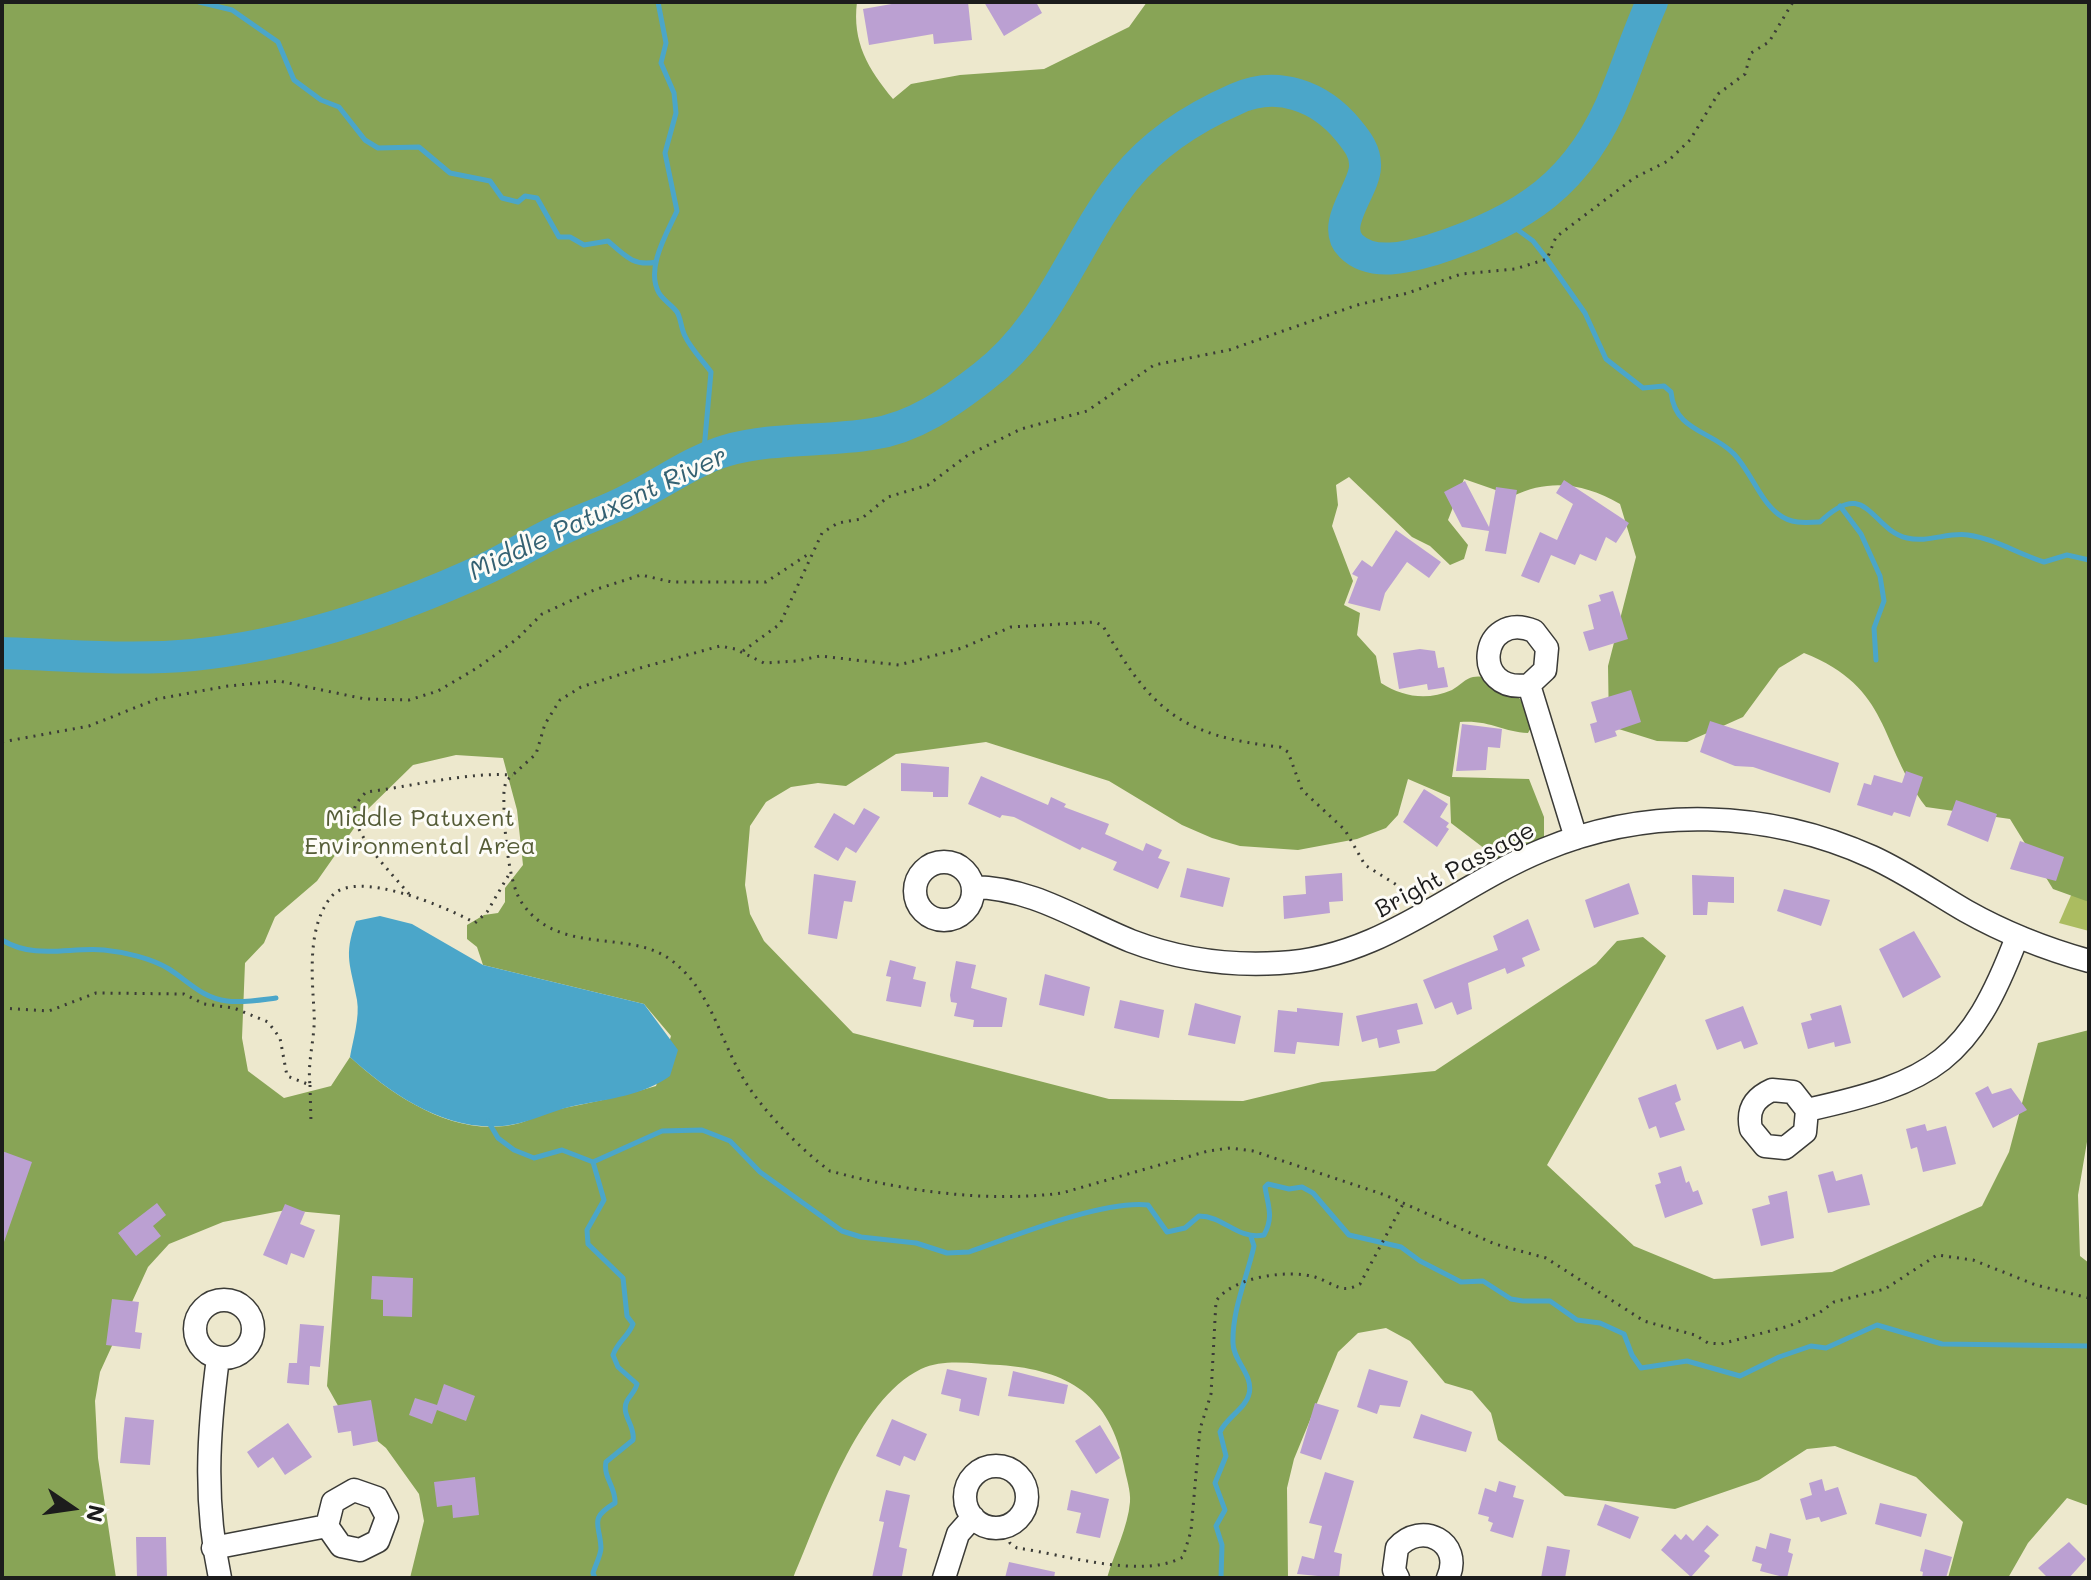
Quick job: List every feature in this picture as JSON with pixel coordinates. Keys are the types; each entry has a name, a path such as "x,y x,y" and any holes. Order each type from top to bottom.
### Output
{"street":[{"path":"1529,685 1576,838"},
{"name":"Bright Passage","path":"973,887 1023,892 1158,951 1251,964 1284,963 1345,952 1378,940 1541,850 1617,827 1700,818 1786,828 1873,857 2017,937 2089,961"},
{"path":"1807,1110 1888,1090 1925,1073 1942,1059 1984,1014 2017,937"},
{"path":"218,1358 206,1475 213,1548 220,1578"},
{"path":"1000,1466 1021,1480 1026,1490 1024,1509 1004,1527 992,1528 973,1517 965,1497 969,1481 981,1470 1000,1466"},
{"path":"944,1578 958,1534 973,1517"},
{"path":"213,1548 327,1526"},
{"path":"1398,1578 1394,1570 1397,1548 1413,1535 1424,1533 1435,1536 1448,1547 1452,1559 1448,1578"}],"path":[{"path":"742,652 780,624 822,533 838,523 861,519 888,497 928,485 968,455 1021,429 1087,411 1154,365 1229,350 1357,305 1408,293 1461,274 1515,269 1547,259 1556,237 1634,178 1668,161 1690,140 1718,94 1745,74 1751,53 1769,42 1793,2"},
{"path":"2,742 89,726 157,699 228,686 279,681 365,699 409,700 438,691 477,668 517,639 542,614 594,590 641,575 672,582 717,581 735,585 766,582 813,551"},
{"path":"1427,914 1408,889 1365,865 1345,830 1302,790 1288,752 1280,747 1199,732 1139,686 1103,626 1095,622 1011,627 962,648 899,665 820,656 764,663 720,646 581,687 560,700 552,711 536,754 506,781 503,803 511,871 520,902 548,926 588,941 654,950 689,975 708,1004 754,1097 815,1160 830,1171 964,1194 1039,1196 1062,1193 1156,1163 1230,1148 1272,1156 1403,1204 1495,1244 1546,1258 1644,1321 1695,1335 1708,1343 1721,1344 1789,1326 1819,1313 1834,1302 1885,1289 1937,1255 1973,1260 2036,1285 2089,1298"},
{"path":"409,894 376,857 354,814 357,803 366,792 402,789 459,776 514,775"},
{"path":"311,1123 313,958 321,914 332,895 346,887 409,894 475,923 487,912 511,871"},
{"path":"2,1008 49,1011 96,993 184,994 204,1004 234,1008 268,1022 280,1038 287,1076 310,1085"},
{"path":"1004,1527 1010,1543 1017,1548 1112,1564 1153,1567 1183,1557 1191,1531 1200,1429 1211,1394 1216,1301 1232,1286 1257,1279 1314,1276 1342,1290 1351,1289 1360,1284 1403,1204"}],"green space":[{"name":"Middle Patuxent Environmental Area","path":"2,2 857,2 857,30 864,54 893,99 911,84 960,75 1044,69 1129,27 1147,2 2089,2 2089,902 2053,889 2010,819 1926,807 1869,700 1833,667 1804,653 1779,668 1743,717 1687,742 1657,741 1609,726 1608,666 1636,557 1620,504 1581,488 1554,485 1513,496 1464,479 1448,520 1468,545 1464,559 1450,565 1430,546 1412,537 1349,477 1336,485 1338,505 1332,526 1353,581 1344,605 1360,613 1357,635 1376,656 1381,683 1398,692 1433,696 1452,690 1470,678 1482,677 1501,684 1519,698 1534,722 1528,733 1460,722 1452,777 1529,779 1544,817 1544,840 1506,865 1451,823 1450,797 1408,779 1398,815 1386,828 1357,839 1298,850 1240,846 1182,825 1109,781 986,742 896,754 846,786 818,783 791,787 766,802 750,826 745,885 750,914 764,941 853,1033 1109,1099 1243,1101 1322,1082 1435,1071 1596,964 1617,941 1643,937 1666,956 1547,1165 1634,1246 1714,1279 1832,1272 1982,1206 2009,1152 2038,1043 2089,1030 2089,1130 2078,1195 2080,1256 2089,1263 2089,1506 2067,1498 2028,1543 2008,1578 1948,1578 1963,1522 1916,1477 1835,1446 1807,1449 1759,1480 1675,1509 1565,1496 1498,1440 1491,1413 1472,1391 1445,1383 1410,1341 1386,1328 1358,1333 1338,1352 1294,1459 1287,1488 1288,1578 1107,1578 1127,1521 1130,1498 1117,1441 1097,1404 1065,1380 1046,1373 960,1362 921,1369 898,1384 878,1406 843,1462 793,1578 410,1578 424,1521 419,1494 386,1448 341,1411 327,1386 340,1215 286,1210 223,1222 169,1244 148,1267 100,1372 95,1401 98,1458 116,1578 2,1578","holes":["456,755 503,758 517,810 523,865 505,888 505,902 498,913 484,915 467,925 467,939 477,947 483,965 644,1004 671,1036 656,1086 555,1110 520,1123 496,1127 473,1125 450,1120 407,1100 350,1057 331,1086 284,1098 248,1071 242,1038 245,963 264,943 275,917 317,881 366,811 413,765"]},
{"path":"2089,854 2089,931 2059,923"}],"water":[{"path":"380,916 412,924 483,965 644,1004 678,1050 670,1076 649,1088 626,1095 570,1107 520,1123 496,1126 450,1120 406,1100 350,1057 358,1007 349,961 350,944 356,921"}],"building":[{"path":"903,2 968,2 972,40 934,44 933,34 869,45 863,9"},
{"path":"984,2 1036,2 1042,13 1004,36"},
{"path":"1564,480 1629,523 1616,543 1606,537 1596,561 1580,554 1575,565 1551,555 1539,583 1521,576 1540,532 1557,540 1573,504 1556,493"},
{"path":"1465,481 1489,527 1496,487 1517,490 1506,554 1485,551 1489,531 1462,527 1444,492"},
{"path":"1396,530 1441,562 1429,578 1407,562 1385,593 1380,611 1348,603 1358,577 1352,574 1362,560 1372,567"},
{"path":"1613,591 1628,639 1589,651 1583,632 1594,629 1588,605 1601,601 1599,595"},
{"path":"1420,649 1435,651 1438,668 1444,667 1448,687 1428,690 1427,684 1399,689 1393,653"},
{"path":"1631,690 1641,722 1615,731 1617,736 1595,743 1590,724 1597,722 1591,702"},
{"path":"1710,721 1839,763 1830,793 1753,767 1735,766 1700,752"},
{"path":"1462,724 1502,729 1500,748 1488,747 1486,770 1456,771"},
{"path":"901,763 949,767 948,797 933,797 933,792 901,791"},
{"path":"1906,771 1923,777 1910,817 1894,812 1892,816 1857,805 1864,783 1871,785 1874,775 1902,783"},
{"path":"981,776 1048,805 1051,797 1066,804 1064,807 1109,824 1105,834 1143,851 1146,843 1162,850 1158,858 1170,862 1158,889 1113,870 1117,862 1082,847 1080,850 1014,817 1002,815 1000,818 968,804"},
{"path":"1424,789 1448,804 1440,817 1449,823 1446,827 1449,829 1437,847 1403,822"},
{"path":"1956,800 1997,814 1988,842 1947,825"},
{"path":"864,808 880,817 856,853 846,847 838,861 814,847 834,813 854,825"},
{"path":"2020,841 2064,857 2056,881 2010,869"},
{"path":"1187,868 1230,878 1223,907 1180,897"},
{"path":"1342,873 1343,901 1329,902 1330,913 1284,919 1283,896 1306,894 1305,876"},
{"path":"814,874 856,881 852,902 844,901 837,939 808,934"},
{"path":"1692,875 1734,877 1734,903 1708,902 1707,915 1693,915"},
{"path":"1629,883 1639,914 1594,928 1585,900"},
{"path":"1784,889 1830,900 1821,926 1777,911"},
{"path":"1528,919 1540,950 1522,958 1525,966 1507,974 1505,968 1468,983 1472,1009 1457,1015 1452,1002 1435,1009 1423,980 1498,950 1493,936"},
{"path":"1914,931 1941,977 1903,998 1879,949"},
{"path":"890,960 916,967 913,979 926,982 921,1007 886,1001 891,977 886,976"},
{"path":"956,961 976,965 971,988 1007,998 1002,1027 973,1027 974,1020 954,1016 957,1003 951,1002 950,995"},
{"path":"1045,974 1090,987 1084,1016 1039,1005"},
{"path":"1120,1000 1164,1010 1159,1038 1114,1028"},
{"path":"1195,1003 1241,1016 1235,1044 1188,1035"},
{"path":"1417,1003 1423,1024 1397,1030 1400,1043 1379,1048 1377,1038 1362,1042 1356,1016"},
{"path":"1841,1005 1851,1043 1835,1047 1834,1042 1808,1049 1801,1023 1812,1020 1810,1014"},
{"path":"1743,1006 1758,1044 1744,1049 1741,1041 1717,1050 1705,1020"},
{"path":"1297,1008 1343,1013 1339,1046 1297,1042 1295,1054 1274,1052 1278,1010 1297,1012"},
{"path":"1676,1084 1681,1100 1675,1103 1685,1130 1660,1138 1656,1126 1649,1129 1638,1098"},
{"path":"1988,1086 1992,1094 2011,1088 2027,1110 1993,1128 1975,1093"},
{"path":"1925,1124 1927,1131 1946,1126 1956,1164 1923,1172 1917,1147 1911,1149 1906,1129"},
{"path":"2,1151 32,1162 4,1242 2,1242"},
{"path":"1681,1166 1686,1183 1689,1181 1693,1192 1698,1190 1703,1204 1665,1218 1655,1185 1661,1183 1658,1173"},
{"path":"1833,1171 1836,1181 1862,1174 1870,1205 1828,1213 1818,1175"},
{"path":"1787,1191 1794,1238 1761,1246 1752,1209 1770,1204 1768,1196"},
{"path":"157,1203 166,1215 153,1226 161,1236 136,1256 118,1233"},
{"path":"285,1204 305,1212 300,1224 315,1230 304,1258 291,1253 287,1265 263,1255"},
{"path":"372,1276 413,1278 412,1317 383,1316 383,1300 371,1299"},
{"path":"112,1299 139,1302 135,1332 142,1333 140,1349 106,1345"},
{"path":"300,1324 324,1326 320,1367 310,1366 309,1385 287,1383 289,1363 297,1363"},
{"path":"947,1369 987,1378 979,1416 959,1411 961,1399 941,1394"},
{"path":"1369,1369 1408,1381 1400,1407 1380,1405 1377,1414 1357,1407"},
{"path":"1013,1371 1068,1385 1064,1404 1008,1396"},
{"path":"444,1384 475,1396 466,1421 437,1410 432,1424 409,1415 415,1398 437,1405"},
{"path":"371,1400 378,1441 353,1446 351,1431 338,1433 333,1406"},
{"path":"1315,1403 1339,1410 1321,1460 1300,1453"},
{"path":"1421,1414 1472,1432 1466,1452 1413,1438"},
{"path":"125,1417 154,1420 150,1465 120,1463"},
{"path":"892,1419 927,1434 915,1461 904,1456 900,1466 876,1456"},
{"path":"288,1423 312,1457 285,1475 273,1457 258,1468 247,1452"},
{"path":"1100,1425 1120,1458 1096,1474 1075,1441"},
{"path":"1325,1472 1354,1481 1334,1552 1342,1554 1339,1578 1297,1574 1302,1556 1314,1559 1322,1526 1309,1523"},
{"path":"475,1477 479,1515 453,1518 452,1505 437,1507 434,1482"},
{"path":"1822,1479 1825,1491 1838,1487 1847,1514 1821,1522 1819,1517 1806,1520 1800,1499 1812,1495 1809,1483"},
{"path":"1499,1481 1516,1486 1513,1497 1524,1500 1513,1538 1490,1531 1493,1523 1488,1521 1489,1517 1478,1514 1485,1488 1496,1492"},
{"path":"886,1490 910,1495 899,1547 907,1549 902,1576 872,1578 884,1522 879,1521"},
{"path":"1071,1490 1109,1499 1100,1538 1076,1533 1081,1513 1067,1510"},
{"path":"1880,1503 1927,1514 1921,1537 1875,1524"},
{"path":"1605,1504 1639,1517 1630,1539 1597,1525"},
{"path":"1707,1525 1719,1535 1704,1551 1710,1556 1691,1577 1661,1550 1675,1534 1681,1540 1686,1534 1693,1541"},
{"path":"1770,1533 1791,1539 1788,1552 1793,1554 1787,1578 1760,1571 1762,1564 1752,1561 1756,1546 1766,1549"},
{"path":"136,1537 166,1537 167,1578 137,1578"},
{"path":"2069,1542 2086,1559 2069,1578 2048,1578 2038,1568"},
{"path":"1547,1546 1570,1550 1565,1578 1541,1578"},
{"path":"1925,1549 1952,1557 1946,1578 1922,1578 1923,1572 1920,1571"},
{"path":"1009,1562 1055,1572 1054,1578 1005,1578"}],"waterway":[{"path":"199,2 232,10 278,42 294,80 321,100 339,107 365,140 378,148 419,147 450,173 490,181 502,198 518,202 525,196 537,198 559,237 570,237 584,245 608,241 635,261 656,262"},
{"path":"658,2 666,43 661,63 674,93 676,113 665,153 677,211 663,240 654,273 659,293 677,312 690,346 711,372 703,461"},
{"name":"Middle Patuxent River","path":"2,653 169,657 231,650 306,634 343,624 452,583 725,451 761,444 872,434 917,420 984,376 1027,333 1107,204 1148,154 1190,123 1251,93 1282,91 1311,100 1337,118 1358,143 1365,167 1344,228 1351,246 1369,256 1390,258 1432,250 1465,239 1521,211 1545,194 1586,151 1617,91 1652,2"},
{"path":"1507,222 1533,241 1547,259 1585,313 1606,359 1643,388 1664,386 1671,392 1679,415 1734,454 1771,508 1788,520 1820,522 1836,509 1859,504 1895,533 1907,538 1968,535 2044,562 2067,555 2089,560"},
{"path":"1840,506 1861,534 1880,576 1884,601 1874,628 1876,660"},
{"path":"2,940 27,950 104,950 137,956 162,965 203,993 227,1001 276,998"},
{"path":"488,1121 498,1138 514,1150 534,1158 562,1150 593,1162 662,1131 702,1130 730,1141 760,1172 842,1231 861,1237 916,1243 947,1253 969,1252 1083,1213 1129,1205 1148,1205 1167,1232 1185,1228 1199,1216 1246,1234 1264,1235 1270,1217 1265,1187 1268,1184 1289,1189 1302,1187 1313,1193 1349,1235 1401,1247 1420,1261 1461,1282 1483,1281 1511,1299 1550,1301 1577,1320 1600,1323 1624,1334 1641,1368 1687,1361 1740,1376 1779,1357 1811,1346 1826,1348 1877,1325 1942,1344 2089,1346"},
{"path":"593,1162 604,1200 587,1230 588,1244 623,1278 627,1316 633,1324 613,1355 618,1367 637,1384 625,1406 633,1440 606,1462 615,1503 598,1518 601,1548 593,1573 595,1578"},
{"path":"1221,1578 1222,1545 1216,1526 1225,1510 1215,1483 1226,1456 1220,1432 1249,1394 1249,1381 1234,1350 1233,1330 1254,1246 1251,1237"}]}
